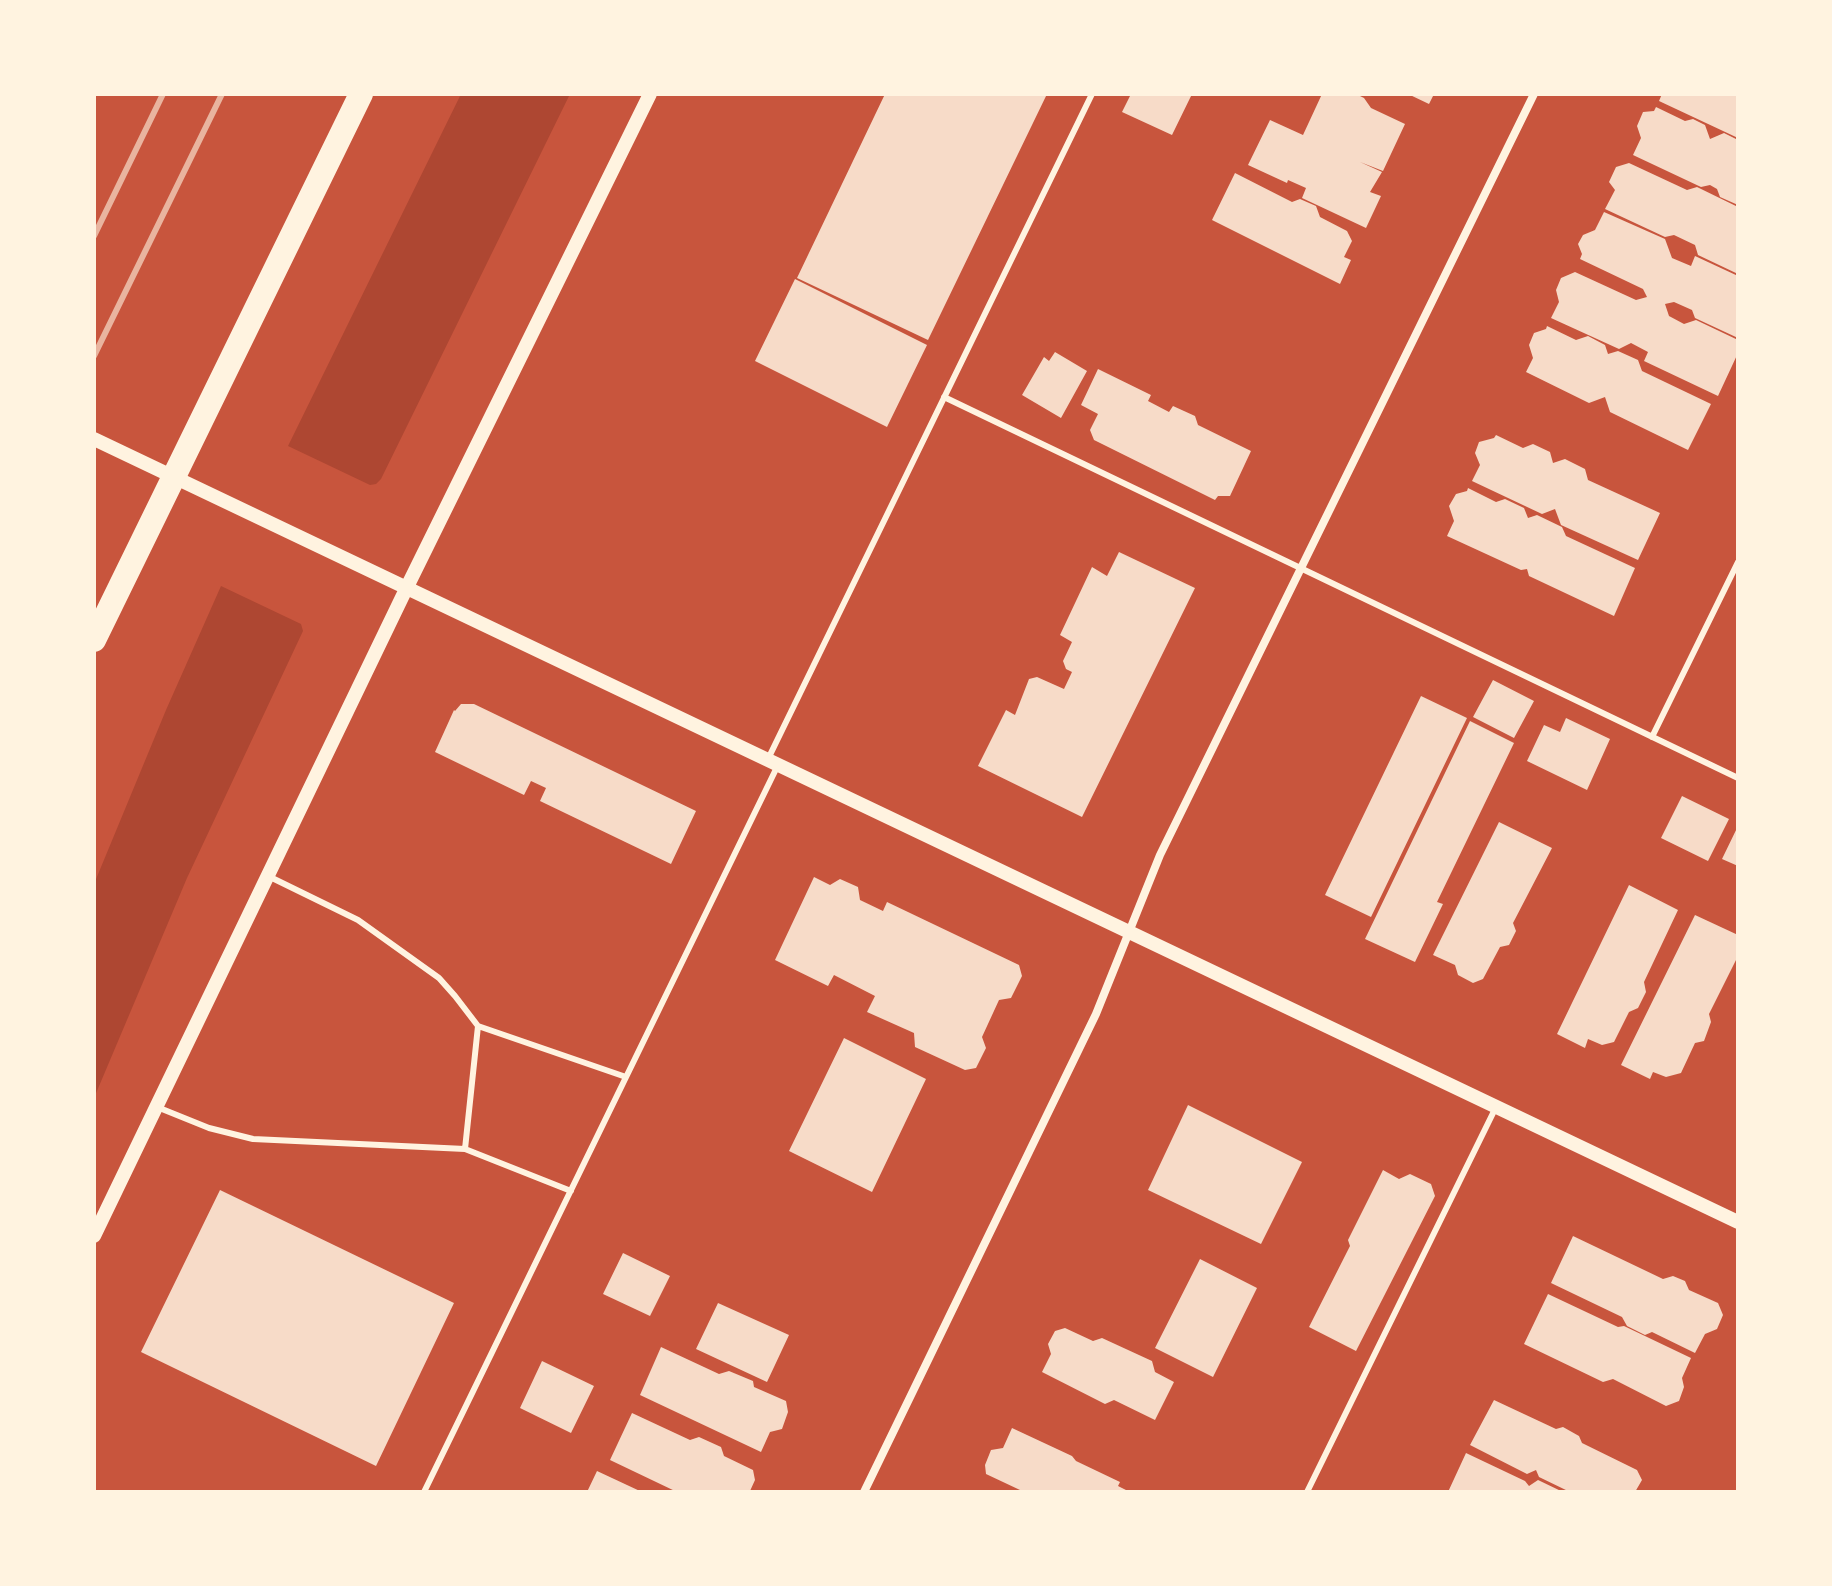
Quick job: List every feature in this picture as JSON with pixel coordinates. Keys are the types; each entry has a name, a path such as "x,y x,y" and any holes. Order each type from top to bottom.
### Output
{"highway":[{"path":"94,640 361,94"}],"street":[{"path":"94,1236 407,587 650,94"},
{"path":"864,1492 1096,1014 1160,855 1534,94"},
{"path":"94,439 1738,1222"}],"lane":[{"path":"424,1492 626,1077 944,397 1092,94"},
{"path":"944,397 1738,778"},
{"path":"1652,737 1738,562"},
{"path":"268,876 358,920 439,978 478,1026 626,1077"},
{"path":"465,1149 478,1026"},
{"path":"157,1107 209,1128 253,1139 465,1149 571,1191"},
{"path":"1307,1492 1496,1107"}],"shaded area":[{"path":"461,94 570,94 381,479 370,485 288,446"},
{"path":"221,586 301,624 303,631 187,878 94,1098 94,884"}],"building":[{"path":"885,94 1047,94 928,340 797,278"},
{"path":"1131,94 1192,94 1172,135 1122,112"},
{"path":"1322,94 1356,94 1364,98 1371,108 1405,124 1383,171 1360,162 1382,172 1370,192 1381,196 1366,228 1302,198 1306,188 1248,165 1270,120 1303,135"},
{"path":"1408,94 1434,94 1429,104"},
{"path":"1662,94 1738,94 1738,138 1659,101"},
{"path":"1656,107 1685,121 1693,119 1705,125 1710,139 1724,133 1738,140 1738,205 1720,197 1717,189 1710,185 1701,187 1633,155 1641,138 1637,126 1643,112 1654,111"},
{"path":"1629,163 1687,190 1697,187 1738,207 1738,274 1698,255 1695,245 1674,235 1665,237 1605,209 1615,190 1609,182 1616,167"},
{"path":"1235,173 1292,202 1300,199 1316,206 1320,217 1347,231 1352,241 1344,257 1351,260 1340,284 1212,220"},
{"path":"1604,212 1665,239 1672,258 1691,266 1695,256 1738,276 1738,338 1695,318 1692,310 1674,302 1665,304 1669,316 1684,324 1696,320 1738,340 1738,353 1718,396 1644,361 1648,352 1631,343 1619,349 1551,318 1559,302 1556,290 1561,278 1575,272 1636,300 1647,297 1643,289 1580,259 1582,254 1578,244 1583,235 1595,230"},
{"path":"795,279 927,345 887,427 755,361"},
{"path":"1547,326 1576,340 1588,336 1605,345 1608,354 1618,351 1638,360 1642,371 1711,404 1688,450 1610,412 1605,397 1589,403 1526,372 1533,358 1529,345 1534,333"},
{"path":"1055,352 1087,371 1061,418 1022,395 1044,357 1049,361"},
{"path":"1098,369 1151,395 1148,401 1169,412 1173,406 1195,416 1198,425 1251,451 1230,496 1218,496 1215,500 1094,440 1090,430 1098,414 1081,405"},
{"path":"1496,435 1523,448 1533,444 1550,452 1553,463 1565,459 1585,469 1588,480 1660,513 1638,560 1561,525 1555,509 1542,514 1472,481 1480,465 1475,453 1479,442"},
{"path":"1468,488 1496,502 1505,499 1524,508 1528,518 1537,515 1562,527 1566,536 1635,568 1614,616 1529,576 1527,569 1521,570 1447,536 1454,521 1449,506 1456,494"},
{"path":"1119,552 1195,588 1082,817 978,766 1006,710 1015,715 1029,679 1037,677 1064,689 1072,672 1066,669 1063,661 1072,642 1060,635 1092,567 1107,576"},
{"path":"1493,680 1534,701 1514,738 1473,717"},
{"path":"1421,696 1467,718 1371,917 1325,895"},
{"path":"461,704 474,704 696,811 671,864 540,801 546,788 531,781 524,795 435,752 454,710"},
{"path":"1566,718 1610,739 1587,790 1527,761 1544,725 1560,732"},
{"path":"1470,721 1514,743 1437,902 1443,904 1415,962 1365,939"},
{"path":"1682,796 1729,819 1708,861 1661,838"},
{"path":"1499,822 1552,848 1513,923 1516,931 1509,945 1500,947 1483,979 1473,983 1458,975 1455,965 1433,955"},
{"path":"1738,826 1738,866 1722,859"},
{"path":"814,877 830,885 840,879 858,887 860,900 883,911 887,902 1019,965 1022,976 1011,998 999,1000 982,1037 986,1048 976,1068 965,1070 915,1047 914,1033 867,1012 875,996 834,975 828,986 775,960"},
{"path":"1629,885 1678,910 1644,982 1646,992 1638,1008 1629,1012 1614,1042 1602,1045 1588,1039 1585,1048 1557,1034"},
{"path":"1695,915 1738,935 1738,956 1709,1014 1711,1022 1704,1041 1695,1043 1681,1073 1666,1077 1653,1072 1650,1079 1621,1065"},
{"path":"844,1038 926,1079 872,1192 789,1151"},
{"path":"1188,1105 1302,1162 1261,1244 1148,1190"},
{"path":"1383,1170 1399,1179 1410,1174 1431,1184 1435,1196 1356,1351 1309,1327 1350,1246 1348,1240"},
{"path":"220,1190 454,1303 376,1466 141,1352"},
{"path":"1573,1236 1663,1279 1673,1276 1685,1281 1689,1290 1718,1303 1723,1315 1717,1329 1705,1334 1695,1353 1652,1332 1645,1335 1627,1326 1622,1317 1551,1283"},
{"path":"623,1253 670,1276 650,1316 603,1294"},
{"path":"1200,1259 1257,1288 1213,1377 1155,1348"},
{"path":"1548,1294 1691,1358 1682,1378 1684,1387 1679,1401 1666,1406 1613,1379 1603,1382 1524,1344"},
{"path":"718,1303 789,1335 767,1382 696,1349"},
{"path":"1065,1328 1093,1341 1102,1338 1152,1361 1155,1372 1174,1382 1155,1420 1114,1400 1105,1404 1042,1372 1051,1354 1048,1344 1055,1331"},
{"path":"661,1347 719,1374 729,1371 753,1381 754,1387 786,1401 788,1412 782,1429 770,1432 761,1452 640,1395"},
{"path":"542,1361 594,1386 571,1433 520,1408"},
{"path":"1494,1400 1556,1429 1563,1427 1579,1436 1582,1443 1637,1470 1642,1480 1635,1492 1570,1492 1539,1477 1536,1470 1527,1474 1470,1445"},
{"path":"632,1413 690,1440 699,1437 721,1447 724,1456 753,1470 755,1480 750,1491 677,1492 610,1460"},
{"path":"1012,1428 1120,1482 1118,1486 1130,1492 1020,1492 986,1474 985,1465 991,1450 1003,1448"},
{"path":"1466,1453 1525,1481 1529,1486 1538,1480 1563,1492 1448,1492"},
{"path":"597,1471 642,1492 587,1492"}],"railway":[{"path":"94,236 163,94"},
{"path":"94,356 222,94"}]}
